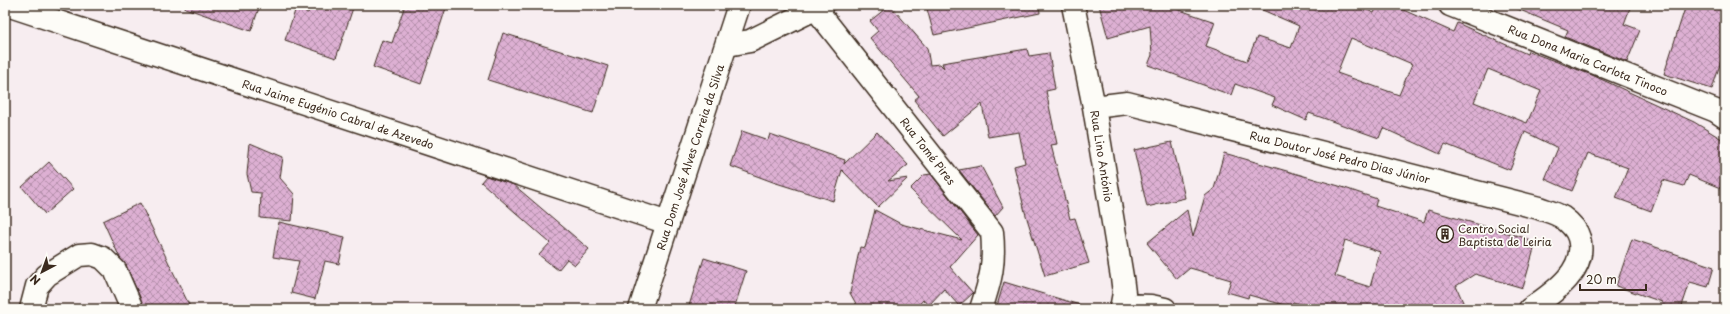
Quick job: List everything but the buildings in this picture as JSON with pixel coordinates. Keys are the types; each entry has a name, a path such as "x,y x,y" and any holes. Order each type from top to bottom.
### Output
{"street":[{"name":"Rua Jaime Eugénio Cabral de Azevedo","path":"8,5 668,223"},
{"name":"Rua Dom José Alves Correia da Silva","path":"640,309 739,5"},
{"name":"Rua Lino António","path":"1073,5 1094,107 1122,277 1124,293 1122,307"},
{"name":"Rua Dona Maria Carlota Tinoco","path":"1450,5 1722,108"},
{"path":"727,45 750,41 819,7"},
{"name":"Rua Tomé Pires","path":"819,7 992,232 994,255 990,282 981,309"},
{"name":"Rua Doutor José Pedro Dias Júnior","path":"1094,107 1127,103 1539,208 1562,218 1578,232 1581,244 1581,256 1576,266 1564,282 1530,309"},
{"path":"31,309 37,286 47,275 79,254 92,254 103,258 115,270 132,309"},
{"path":"1122,307 1152,306 1165,309"}],"place":[{"name":"Centro Social Baptista de Leiria","path":"1445,234"}]}
